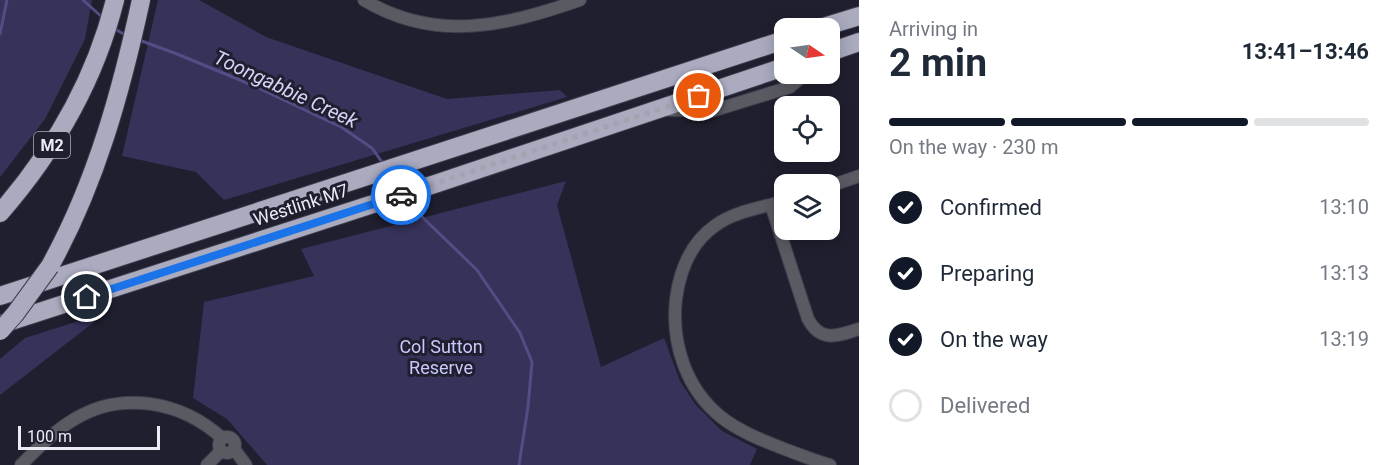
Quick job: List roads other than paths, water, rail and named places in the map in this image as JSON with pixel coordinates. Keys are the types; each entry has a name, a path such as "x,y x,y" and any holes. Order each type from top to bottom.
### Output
{"highway":[{"name":"M2","path":"0,213 50,149 70,116 92,70 116,0"},
{"name":"M2","path":"0,331 51,266 72,226 87,190 121,84 141,0"},
{"path":"840,22 859,16"},
{"path":"840,49 859,42"},
{"name":"Westlink M7","path":"0,296 487,139 774,43"},
{"name":"Westlink M7","path":"0,324 495,164 774,70"}],"street":[{"path":"364,0 411,21 464,28 525,16 580,0"},
{"path":"657,110 712,111 793,84"},
{"path":"840,183 859,176"},
{"path":"774,204 736,215 717,224 685,254 675,310 675,332 679,354 702,398 721,417 742,431 766,442 830,465"},
{"path":"771,205 812,327 828,336 837,336 859,329"},
{"path":"21,465 57,430 72,420 98,408 123,403 159,405 176,409 205,423 246,465"},
{"path":"207,465 226,446"}],"waterway":[{"path":"0,34 7,0"},
{"name":"Toongabbie Creek","path":"83,0 103,18"},
{"name":"Toongabbie Creek","path":"115,29 127,36"},
{"name":"Toongabbie Creek","path":"139,40 252,85 341,127 372,148 384,165"},
{"name":"Toongabbie Creek","path":"391,175 401,190"},
{"name":"Toongabbie Creek","path":"408,200 416,211 477,270 520,333 532,362 519,465"}],"park label":[{"name":"Col Sutton Reserve","path":"441,357"}]}
